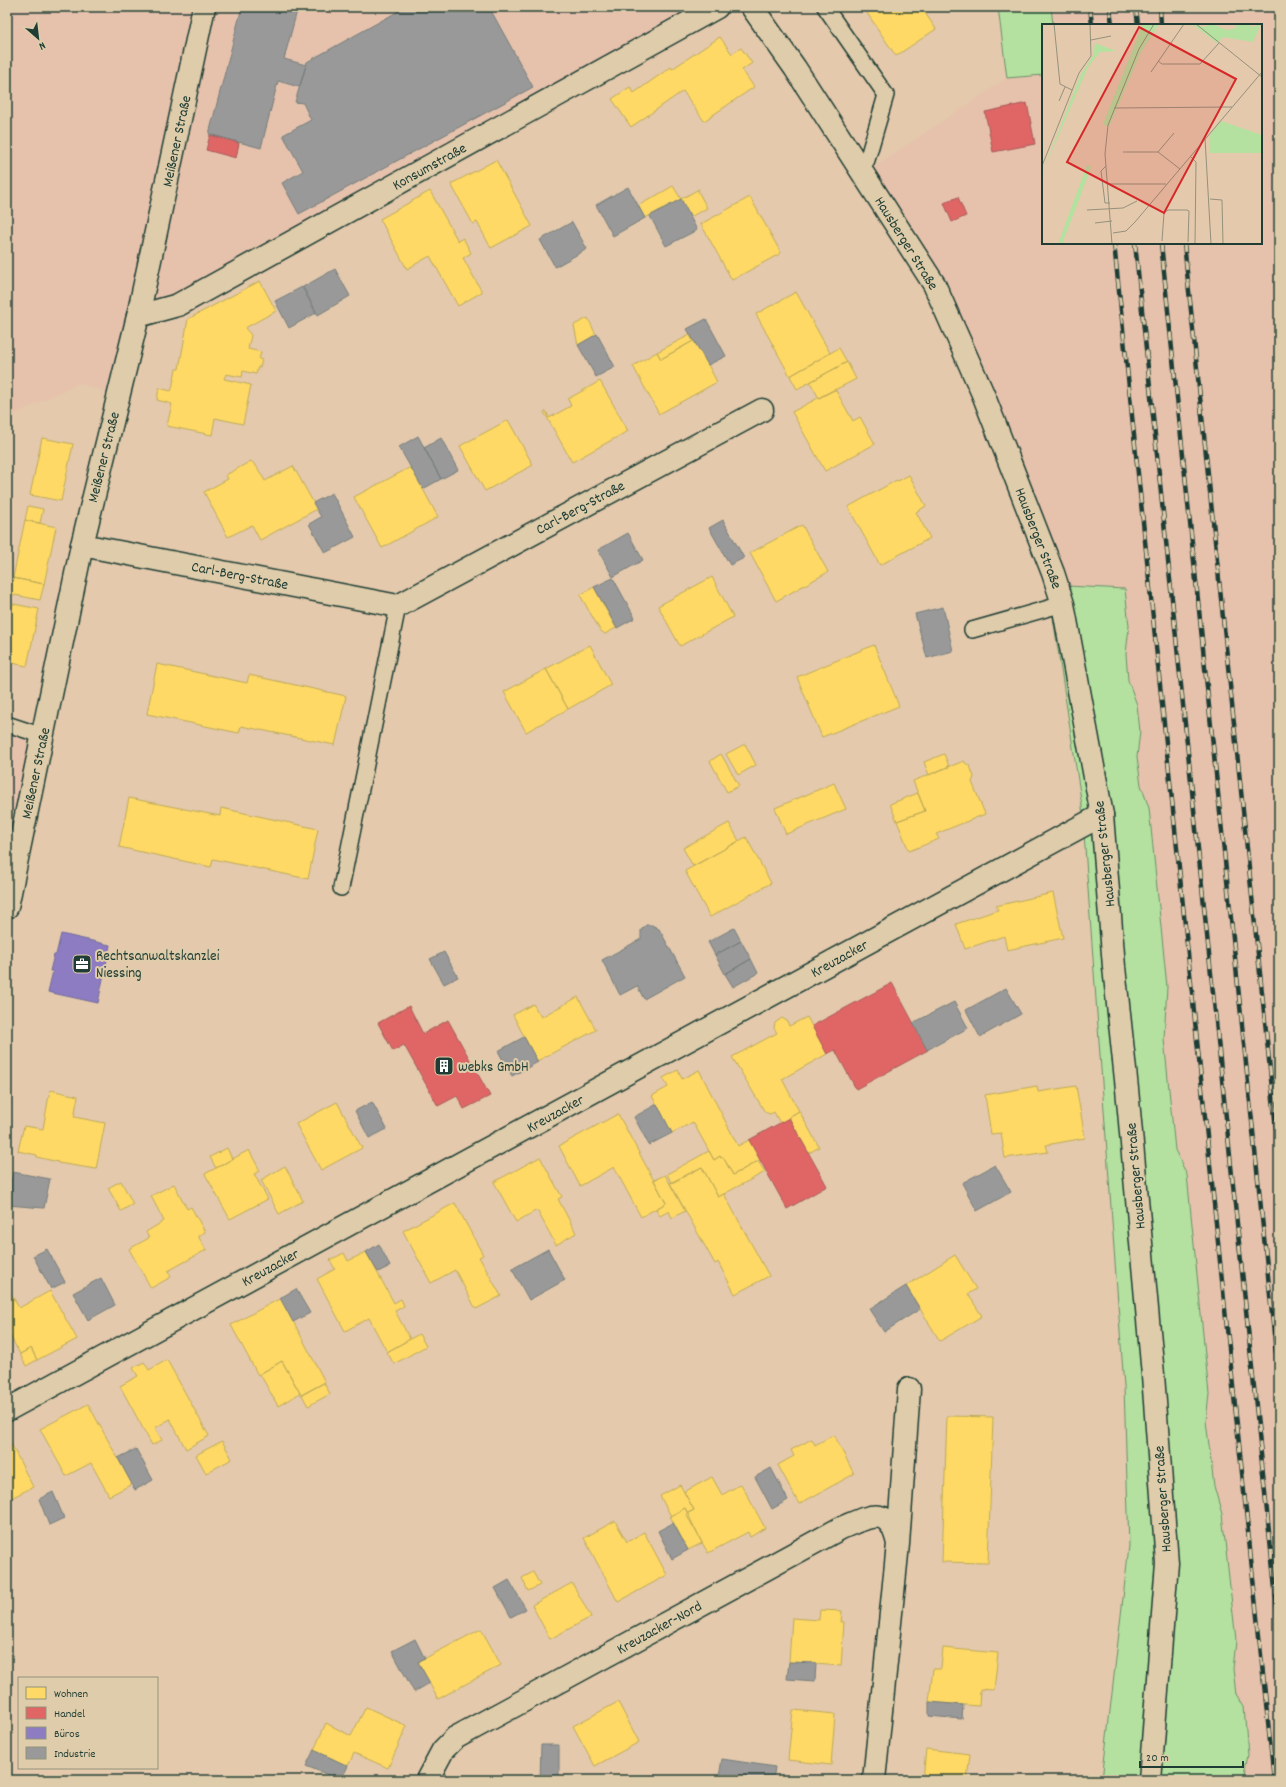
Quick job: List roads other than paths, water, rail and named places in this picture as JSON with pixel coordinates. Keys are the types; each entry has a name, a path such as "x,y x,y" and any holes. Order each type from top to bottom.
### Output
{"street":[{"name":"Meißener Straße","path":"7,908 82,545 138,316 204,7"},
{"name":"Konsumstraße","path":"138,316 178,305 717,7"},
{"name":"Hausberger Straße","path":"752,7 799,74 934,284 983,394 1053,573 1063,604 1102,815 1114,967 1128,1089 1153,1375 1167,1563 1150,1780"},
{"name":"Carl-Berg-Straße","path":"82,545 398,606 762,410"},
{"name":"Kreuzacker","path":"7,1410 1102,815"},
{"name":"Kreuzacker-Nord","path":"874,1780 898,1544 909,1388"},
{"name":"Kreuzacker-Nord","path":"427,1780 443,1750 455,1738 841,1528 871,1516 880,1516 889,1521 895,1530 898,1544"}],"lane":[{"path":"826,7 886,95 867,160 861,170"},
{"path":"972,630 1063,604"},
{"path":"341,888 398,606"},
{"path":"7,724 43,736"}],"railway":[{"path":"1090,7 1092,24"},
{"path":"1110,7 1112,24"},
{"path":"1136,7 1138,24"},
{"path":"1160,7 1161,24"},
{"path":"1114,244 1274,1780"},
{"path":"1135,244 1279,1627"},
{"path":"1161,244 1279,1382"},
{"path":"1184,244 1279,1156"}],"place":[{"name":"Rechtsanwaltskanzlei Niessing","path":"82,964"},
{"name":"webks GmbH","path":"444,1066"}]}
